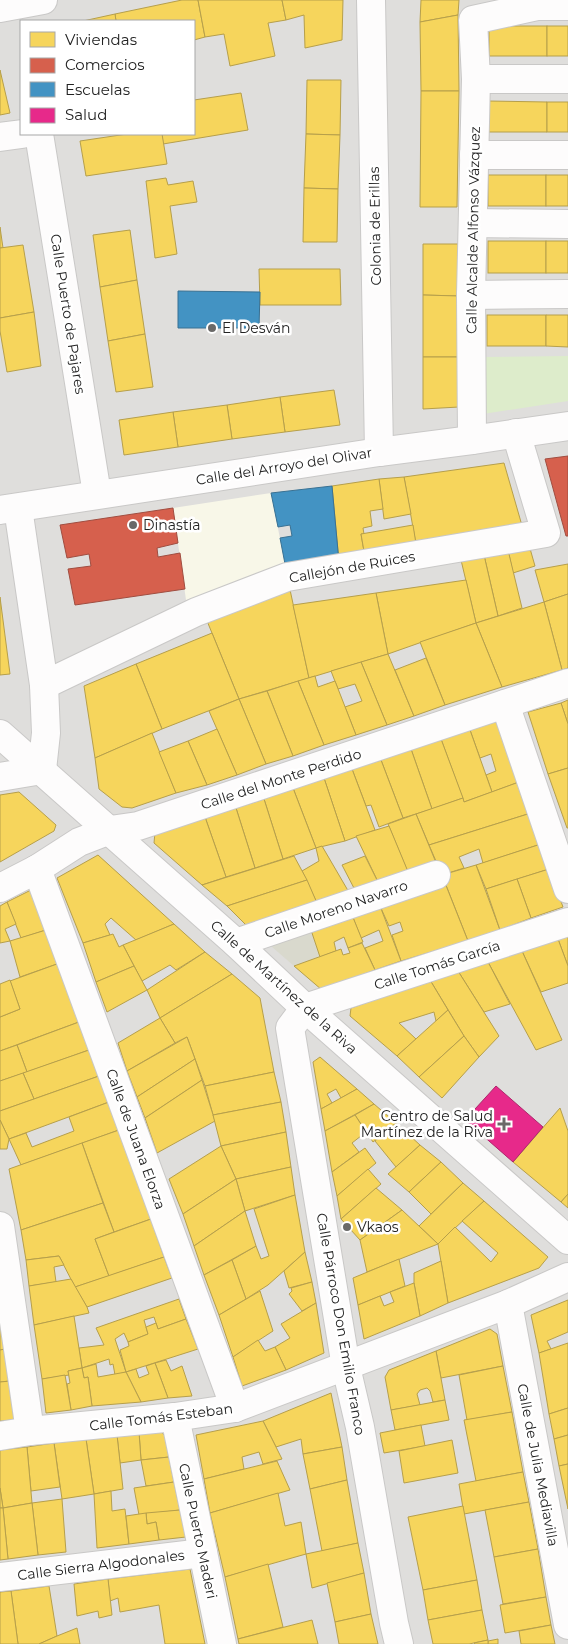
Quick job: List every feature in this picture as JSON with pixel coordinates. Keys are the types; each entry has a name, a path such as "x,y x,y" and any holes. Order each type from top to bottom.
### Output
{"street":[{"name":"Colonia de Erillas","path":"371,0 379,452"},
{"name":"Calle Alcalde Alfonso Vázquez","path":"472,440 471,295 476,79 473,20 537,6 568,6"},
{"path":"476,79 568,79"},
{"path":"0,137 20,134"},
{"name":"Calle Puerto de Pajares","path":"39,135 97,494"},
{"path":"474,154 568,155"},
{"path":"473,223 568,224"},
{"path":"471,295 568,294"},
{"name":"Calle del Arroyo del Olivar","path":"9,509 379,452 568,426"},
{"name":"Callejón de Ruices","path":"44,685 196,612 287,577 546,533 516,434"},
{"path":"0,777 42,770 46,733 44,685 9,509"},
{"name":"Calle del Monte Perdido","path":"0,888 37,869 79,842 110,830 138,826 568,683"},
{"path":"504,704 568,889"},
{"name":"Calle de Martínez de la Riva","path":"0,734 236,943 305,1008 568,1240"},
{"name":"Calle de Juana Elorza","path":"37,869 235,1408"},
{"name":"Calle Moreno Navarro","path":"236,943 436,875"},
{"name":"Calle Tomás García","path":"305,1008 568,922"},
{"name":"Calle Párroco Don Emilio Franco","path":"305,1008 290,1028 346,1367 360,1427 399,1644"},
{"path":"0,1226 30,1431"},
{"name":"Calle Tomás Esteban","path":"0,1436 30,1431 175,1418 235,1408 508,1304 568,1277"},
{"name":"Calle de Julia Mediavilla","path":"508,1304 568,1625"},
{"name":"Calle Puerto Maderi","path":"175,1418 222,1644"},
{"name":"Calle Sierra Algodonales","path":"0,1577 203,1553"}],"shaded area":[{"path":"0,0 568,0 568,1644 0,1644"},
{"path":"271,493 286,569 186,600 173,508"},
{"path":"311,930 320,957 294,966 271,946"}],"green space":[{"path":"568,356 568,401 483,414 482,357"}],"building: Viviendas":[{"path":"182,0 198,0 205,37 195,40 195,20 116,20 115,14"},
{"path":"198,0 282,0 286,20 268,23 275,56 230,66 224,34 205,37"},
{"path":"282,0 343,0 342,40 305,48 304,15 286,20"},
{"path":"421,0 459,0 458,15 420,22"},
{"path":"115,14 116,20 88,20"},
{"path":"458,15 459,91 421,91 420,22"},
{"path":"489,26 547,26 547,56 489,56"},
{"path":"547,26 568,26 568,56 547,56"},
{"path":"0,70 10,113 0,115"},
{"path":"307,80 341,80 340,135 306,134"},
{"path":"421,91 459,91 457,207 420,207"},
{"path":"241,93 248,130 163,144 162,135 195,135 195,100"},
{"path":"488,101 547,102 547,132 488,132"},
{"path":"547,102 568,102 568,132 547,132"},
{"path":"306,134 340,135 338,189 304,188"},
{"path":"120,135 162,135 167,164 86,176 80,141"},
{"path":"488,175 546,175 546,206 488,206"},
{"path":"546,175 568,175 568,206 546,206"},
{"path":"166,178 168,185 193,181 197,202 170,206 177,254 155,258 146,181"},
{"path":"304,188 338,189 337,242 303,242"},
{"path":"0,227 3,248 0,248"},
{"path":"130,230 137,280 100,287 93,235"},
{"path":"488,241 546,241 546,273 488,273"},
{"path":"546,241 568,241 568,273 546,273"},
{"path":"423,244 459,244 459,296 423,295"},
{"path":"23,245 34,312 0,318 0,248"},
{"path":"259,269 340,269 341,305 260,305"},
{"path":"137,280 145,334 108,341 100,287"},
{"path":"423,295 459,296 458,357 423,357"},
{"path":"34,312 41,366 7,372 0,331 0,318"},
{"path":"487,315 546,315 546,346 487,346"},
{"path":"546,315 568,315 568,347 546,346"},
{"path":"145,334 153,387 116,392 108,341"},
{"path":"423,357 458,357 459,407 423,409"},
{"path":"334,390 340,425 285,432 280,397"},
{"path":"280,397 285,432 232,439 227,405"},
{"path":"227,405 232,439 178,447 173,412"},
{"path":"173,412 178,447 124,455 119,420"},
{"path":"504,463 523,529 417,550 404,477"},
{"path":"404,477 411,514 384,519 379,479"},
{"path":"379,479 383,509 370,511 372,526 363,528 364,534 361,534 365,557 339,562 332,486"},
{"path":"413,525 417,550 365,557 361,534"},
{"path":"529,545 535,566 513,573 508,550"},
{"path":"508,550 522,608 498,616 484,555"},
{"path":"484,555 498,616 476,623 461,560"},
{"path":"568,564 568,594 544,602 535,570"},
{"path":"466,580 476,623 388,654 376,593"},
{"path":"289,585 309,678 239,699 205,616"},
{"path":"376,593 388,654 309,678 293,605"},
{"path":"568,594 568,668 562,670 544,602"},
{"path":"0,597 10,674 0,675"},
{"path":"544,602 562,670 502,687 476,623"},
{"path":"476,623 502,687 445,705 420,642"},
{"path":"212,633 239,699 162,729 136,664"},
{"path":"388,654 414,716 387,725 361,662"},
{"path":"426,658 445,705 414,716 395,670"},
{"path":"361,662 387,725 356,735 345,707 362,701 355,684 338,689 331,671"},
{"path":"136,664 162,729 95,758 84,686"},
{"path":"315,676 318,687 335,681 356,735 324,745 298,681"},
{"path":"298,681 324,745 293,756 267,691"},
{"path":"267,691 293,756 266,764 239,699"},
{"path":"239,699 266,764 237,775 209,711"},
{"path":"568,700 568,724 561,703"},
{"path":"561,703 568,724 568,768 548,774 528,712"},
{"path":"497,721 519,782 492,792 486,775 496,771 491,754 480,758 470,730"},
{"path":"217,729 237,775 207,785 188,741"},
{"path":"470,730 492,792 464,802 441,739"},
{"path":"152,733 176,793 132,808 122,807 99,789 95,758"},
{"path":"441,739 463,798 432,809 411,749"},
{"path":"188,741 207,785 176,793 159,752"},
{"path":"411,749 432,809 403,818 381,760"},
{"path":"381,760 403,818 379,827 371,805 366,806 352,769"},
{"path":"568,768 568,828 567,828 548,774"},
{"path":"352,769 375,830 345,841 324,778"},
{"path":"324,778 345,841 316,848 293,788"},
{"path":"519,782 531,813 429,845 416,814 463,798 464,802"},
{"path":"293,788 316,848 283,859 264,799"},
{"path":"19,792 56,825 54,831 0,862 0,795"},
{"path":"264,799 283,859 255,868 236,808"},
{"path":"236,808 255,868 226,877 205,817"},
{"path":"531,813 541,844 483,863 479,849 459,857 464,868 442,875 429,845"},
{"path":"416,814 437,865 409,875 388,824"},
{"path":"205,817 226,877 202,885 154,843 155,832"},
{"path":"389,826 409,874 379,884 356,836"},
{"path":"541,844 549,869 486,889 476,865"},
{"path":"322,846 350,894 317,903 302,871 319,861 316,848"},
{"path":"98,855 174,924 136,940 111,918 105,924 110,935 83,943 57,878"},
{"path":"294,856 307,880 227,906 202,885"},
{"path":"365,856 379,884 356,892 342,865"},
{"path":"476,865 500,930 468,941 442,875"},
{"path":"549,869 563,907 531,918 517,879"},
{"path":"517,879 531,918 500,930 486,889"},
{"path":"307,880 317,903 248,927 227,906"},
{"path":"445,883 468,941 401,961 392,935 403,931 400,922 389,926 380,906"},
{"path":"31,890 46,930 21,938 7,902"},
{"path":"7,902 16,924 5,929 10,941 0,943 0,906"},
{"path":"380,906 401,961 375,970 365,948 383,941 379,930 361,938 352,915"},
{"path":"352,915 363,942 348,948 344,937 334,942 336,951 320,957 311,930"},
{"path":"174,924 205,952 176,970 170,965 142,981 123,945"},
{"path":"46,930 57,964 20,977 10,941"},
{"path":"113,934 119,947 123,945 134,966 96,982 83,943"},
{"path":"568,935 568,966 558,939"},
{"path":"558,939 568,966 568,983 541,992 522,951"},
{"path":"362,943 375,970 322,990 294,966 341,949 343,955 350,953 348,948"},
{"path":"522,951 562,1040 536,1050 488,962"},
{"path":"205,952 232,974 160,1018 147,990"},
{"path":"488,962 510,1004 484,1012 458,971"},
{"path":"57,964 79,1022 0,1051 0,1017 20,1009 10,981"},
{"path":"134,966 147,990 107,1012 96,982"},
{"path":"458,971 499,1036 479,1057 430,980"},
{"path":"232,974 260,998 274,1072 205,1086 187,1037 175,1043 160,1018"},
{"path":"10,980 20,1009 0,1017 0,984"},
{"path":"430,980 448,1010 436,1021 434,1012 399,1023 416,1039 397,1056 350,1016 351,1008"},
{"path":"448,1010 464,1036 419,1077 397,1056"},
{"path":"160,1018 175,1043 127,1071 118,1043"},
{"path":"79,1022 89,1050 27,1072 17,1045"},
{"path":"464,1036 479,1057 442,1098 419,1077"},
{"path":"187,1037 195,1059 137,1097 127,1071"},
{"path":"17,1045 27,1072 0,1081 0,1051"},
{"path":"89,1050 99,1076 34,1099 23,1073"},
{"path":"320,1057 357,1089 341,1098 336,1089 327,1094 332,1103 321,1109 313,1062"},
{"path":"195,1059 202,1080 145,1118 137,1097"},
{"path":"274,1072 281,1102 213,1115 205,1086"},
{"path":"23,1073 34,1099 0,1111 0,1081"},
{"path":"99,1076 109,1102 9,1139 0,1120 0,1111"},
{"path":"202,1080 215,1121 157,1153 145,1118"},
{"path":"357,1089 374,1104 325,1131 321,1109"},
{"path":"109,1102 119,1130 21,1165 9,1139 26,1133 32,1147 74,1131 69,1117"},
{"path":"281,1102 286,1132 221,1146 213,1115"},
{"path":"374,1104 396,1123 373,1142 355,1115"},
{"path":"560,1108 568,1131 568,1194 561,1202 513,1162"},
{"path":"355,1115 366,1132 352,1143 359,1152 332,1172 325,1131"},
{"path":"0,1120 9,1139 7,1149 0,1149"},
{"path":"396,1123 420,1145 396,1167 375,1141"},
{"path":"119,1130 151,1219 114,1232 82,1143"},
{"path":"286,1132 291,1167 236,1179 221,1146"},
{"path":"82,1143 103,1203 21,1230 9,1169"},
{"path":"420,1145 441,1162 409,1192 388,1174"},
{"path":"221,1146 236,1179 183,1214 169,1179"},
{"path":"365,1148 376,1163 337,1196 332,1172"},
{"path":"441,1162 463,1183 431,1214 409,1192"},
{"path":"291,1167 295,1195 245,1211 236,1179"},
{"path":"368,1169 381,1184 341,1219 337,1196"},
{"path":"236,1179 245,1211 194,1246 183,1214"},
{"path":"463,1183 484,1201 438,1244 419,1226"},
{"path":"376,1188 402,1210 360,1240 341,1219"},
{"path":"568,1194 568,1208 561,1202"},
{"path":"295,1195 305,1252 268,1285 246,1299 232,1260 256,1246 261,1259 269,1256 254,1209"},
{"path":"484,1201 548,1257 539,1268 448,1303 438,1244 455,1227 491,1262 498,1253 462,1221"},
{"path":"103,1203 114,1232 95,1239 109,1276 75,1287 59,1256 26,1260 21,1230"},
{"path":"402,1210 438,1244 367,1272 360,1240"},
{"path":"245,1211 256,1246 204,1275 194,1246"},
{"path":"151,1219 164,1257 109,1276 95,1239"},
{"path":"305,1252 312,1282 289,1288 284,1271"},
{"path":"59,1256 64,1265 54,1267 56,1282 29,1286 26,1260"},
{"path":"164,1257 172,1278 87,1307 75,1287"},
{"path":"399,1259 405,1286 358,1305 353,1278"},
{"path":"232,1260 246,1299 219,1315 204,1275"},
{"path":"441,1261 448,1303 420,1316 414,1273"},
{"path":"71,1279 89,1313 34,1325 29,1286"},
{"path":"312,1282 316,1303 302,1311 289,1294 292,1291 291,1288"},
{"path":"414,1283 420,1316 364,1339 358,1305 380,1296 384,1306 394,1302 390,1292"},
{"path":"260,1291 273,1331 233,1357 219,1315"},
{"path":"179,1299 186,1319 158,1329 154,1317 144,1320 148,1334 128,1342 124,1333 115,1339 126,1372 115,1375 113,1364 110,1365 109,1359 82,1368 79,1348 104,1345 96,1328"},
{"path":"568,1300 568,1332 547,1341 551,1349 539,1353 531,1315"},
{"path":"316,1303 324,1353 286,1370 275,1347 290,1338 281,1324"},
{"path":"74,1316 82,1368 68,1371 69,1375 42,1379 34,1325"},
{"path":"0,1319 5,1349 0,1350"},
{"path":"186,1319 198,1349 126,1372 120,1350 129,1346 128,1342 148,1334 146,1327 156,1323 158,1329"},
{"path":"490,1329 497,1334 503,1366 441,1378 436,1351"},
{"path":"258,1340 265,1351 275,1347 286,1370 242,1386 233,1357"},
{"path":"568,1343 568,1408 549,1414 539,1353"},
{"path":"5,1349 10,1381 0,1382 0,1350"},
{"path":"436,1351 445,1400 433,1402 430,1391 427,1388 420,1390 417,1394 420,1405 391,1410 385,1377 389,1370"},
{"path":"166,1360 171,1371 182,1366 192,1396 168,1398 155,1363"},
{"path":"155,1363 168,1398 141,1402 126,1372 136,1369 139,1378 149,1374 146,1366"},
{"path":"96,1364 98,1377 126,1372 141,1402 92,1406 88,1377 84,1378 82,1368"},
{"path":"503,1366 512,1412 467,1420 459,1375"},
{"path":"82,1368 84,1378 88,1377 92,1406 71,1410 67,1384 70,1383 68,1371"},
{"path":"65,1375 71,1410 46,1413 42,1379"},
{"path":"10,1381 14,1420 0,1421 0,1382"},
{"path":"331,1393 342,1447 303,1454 301,1439 276,1447 263,1421"},
{"path":"445,1400 449,1420 395,1430 391,1410"},
{"path":"568,1408 568,1435 554,1439 549,1414"},
{"path":"512,1412 523,1472 476,1481 464,1420"},
{"path":"263,1421 282,1459 263,1464 259,1452 242,1457 244,1469 204,1479 196,1435"},
{"path":"421,1425 425,1446 384,1453 380,1433"},
{"path":"160,1430 165,1436 169,1457 141,1460 139,1432"},
{"path":"139,1432 141,1460 120,1463 117,1435"},
{"path":"117,1435 123,1489 94,1494 86,1439"},
{"path":"568,1435 568,1464 559,1466 554,1439"},
{"path":"86,1439 94,1494 62,1499 54,1443"},
{"path":"452,1440 458,1473 404,1483 399,1451"},
{"path":"54,1443 60,1487 31,1491 27,1447"},
{"path":"27,1447 32,1503 3,1508 0,1488 0,1450"},
{"path":"342,1447 347,1480 310,1489 303,1454"},
{"path":"169,1457 174,1482 146,1486 141,1460"},
{"path":"277,1461 290,1490 210,1513 204,1479"},
{"path":"568,1464 568,1509 559,1466"},
{"path":"523,1472 529,1502 464,1514 459,1484"},
{"path":"347,1480 358,1543 322,1551 310,1489"},
{"path":"174,1482 180,1510 139,1515 134,1488"},
{"path":"0,1488 3,1508 0,1508"},
{"path":"111,1491 112,1511 125,1509 129,1544 97,1548 94,1494"},
{"path":"278,1493 285,1526 301,1522 306,1554 225,1577 210,1513"},
{"path":"62,1499 66,1552 38,1555 32,1503"},
{"path":"529,1502 538,1549 494,1557 485,1510"},
{"path":"32,1503 38,1555 8,1559 3,1508"},
{"path":"463,1506 477,1580 423,1590 408,1517"},
{"path":"0,1508 3,1508 8,1559 0,1560"},
{"path":"180,1510 186,1537 159,1540 156,1522 147,1524 146,1513"},
{"path":"146,1513 147,1524 156,1522 159,1540 129,1544 126,1516"},
{"path":"358,1543 364,1573 312,1588 306,1554"},
{"path":"538,1549 546,1597 503,1604 494,1557"},
{"path":"268,1564 283,1627 238,1639 225,1577"},
{"path":"190,1569 205,1644 165,1644 159,1605 120,1612 118,1598 110,1601 108,1579"},
{"path":"364,1573 371,1614 335,1622 327,1583"},
{"path":"108,1579 112,1615 99,1618 98,1611 77,1616 74,1584"},
{"path":"477,1580 482,1610 428,1620 423,1590"},
{"path":"49,1586 57,1636 39,1644 18,1644 11,1591"},
{"path":"11,1591 18,1644 0,1644 0,1592"},
{"path":"546,1597 551,1625 505,1633 500,1605"},
{"path":"482,1610 488,1640 469,1644 433,1644 428,1620"},
{"path":"371,1614 378,1644 339,1644 335,1622"},
{"path":"312,1620 318,1644 239,1644 238,1639"},
{"path":"551,1625 555,1644 521,1644 519,1631"},
{"path":"77,1628 80,1644 39,1644 57,1636"},
{"path":"498,1639 498,1644 488,1644 488,1641"},
{"path":"488,1640 488,1644 474,1643"}],"building: Comercios":[{"path":"568,456 568,536 566,536 545,459"},
{"path":"173,508 178,543 157,548 158,557 180,553 185,589 75,605 68,569 91,566 89,554 67,558 60,525"}],"building: Escuelas":[{"path":"178,291 260,292 259,328 178,328"},
{"path":"332,486 339,562 286,569 280,538 292,536 290,525 278,527 271,493"}],"building: Salud":[{"name":"Centro de Salud Martínez de la Riva","path":"496,1086 543,1127 513,1162 465,1120"}],"place":[{"name":"El Desván","path":"212,328"},
{"name":"Dinastía","path":"133,525"},
{"name":"Centro de Salud Martínez de la Riva","path":"504,1124"},
{"name":"Vkaos","path":"347,1227"}]}
